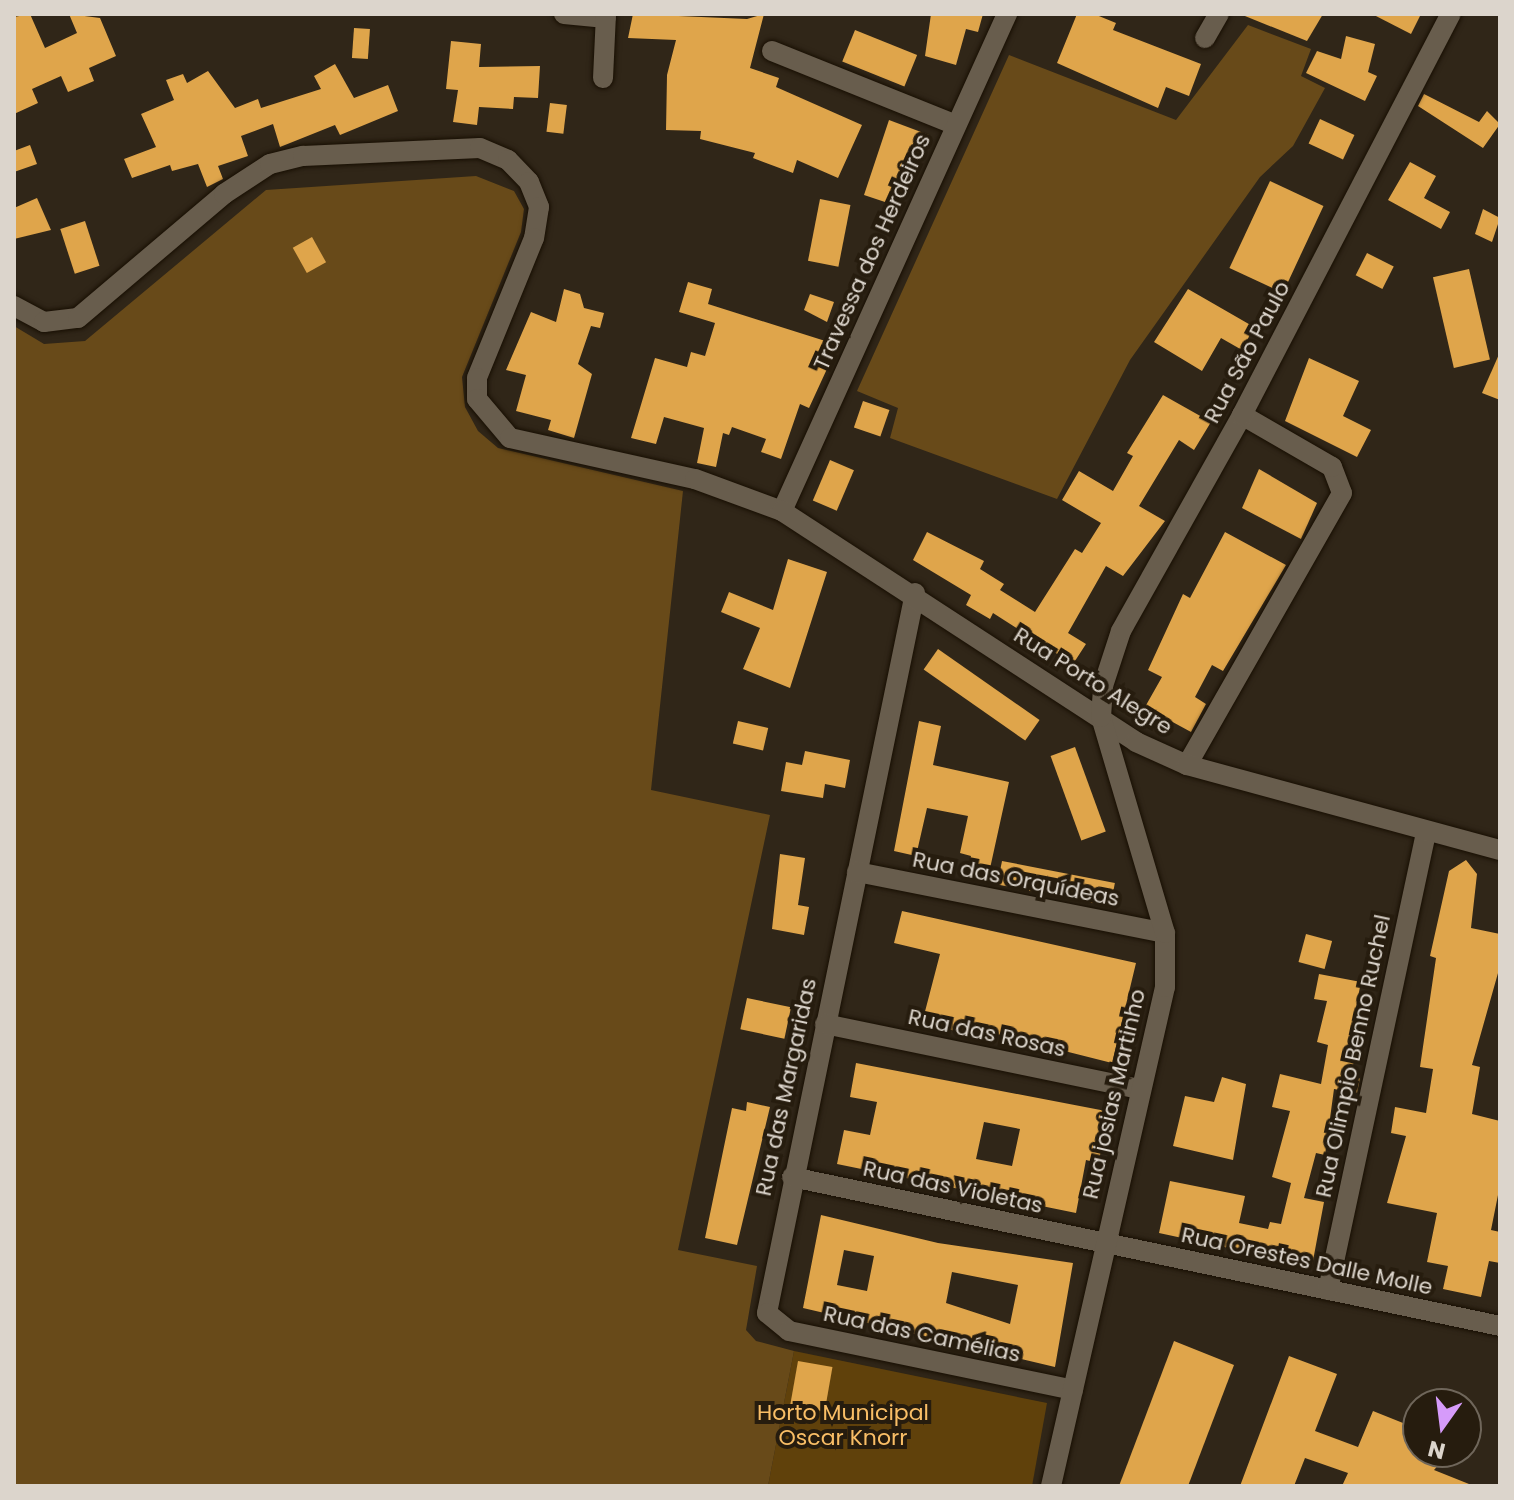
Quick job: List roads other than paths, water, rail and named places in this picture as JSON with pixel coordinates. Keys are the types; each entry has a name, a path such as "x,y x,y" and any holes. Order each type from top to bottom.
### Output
{"street":[{"path":"564,14 606,16 603,78"},
{"name":"Travessa dos Herdeiros","path":"782,511 1007,14"},
{"path":"1205,38 1219,14"},
{"name":"Rua São Paulo","path":"1101,717 1121,631 1242,415 1451,14"},
{"path":"772,51 956,125"},
{"name":"Rua Porto Alegre","path":"14,306 50,323 78,318 224,194 270,164 303,156 480,148 508,160 529,182 539,207 534,238 477,378 477,399 489,421 510,438 695,479 782,511 915,593 1101,717 1187,765 1500,850"},
{"path":"1187,765 1342,493 1332,467 1242,415"},
{"name":"Rua das Margaridas","path":"767,1313 792,1177 915,593"},
{"name":"Rua josias Martinho","path":"1051,1486 1104,1243 1165,987 1165,933 1101,717"},
{"name":"Rua Olimpio Benno Ruchel","path":"1328,1290 1426,832"},
{"name":"Rua das Orquídeas","path":"857,872 1165,933"},
{"name":"Rua das Rosas","path":"825,1024 1140,1089"},
{"name":"Rua das Violetas","path":"792,1177 1104,1243"},
{"name":"Rua Orestes Dalle Molle","path":"1104,1243 1500,1326"},
{"name":"Rua das Camélias","path":"767,1313 789,1331 1073,1390"}],"park label":[{"name":"Horto Municipal Oscar Knorr","path":"843,1424"}]}
